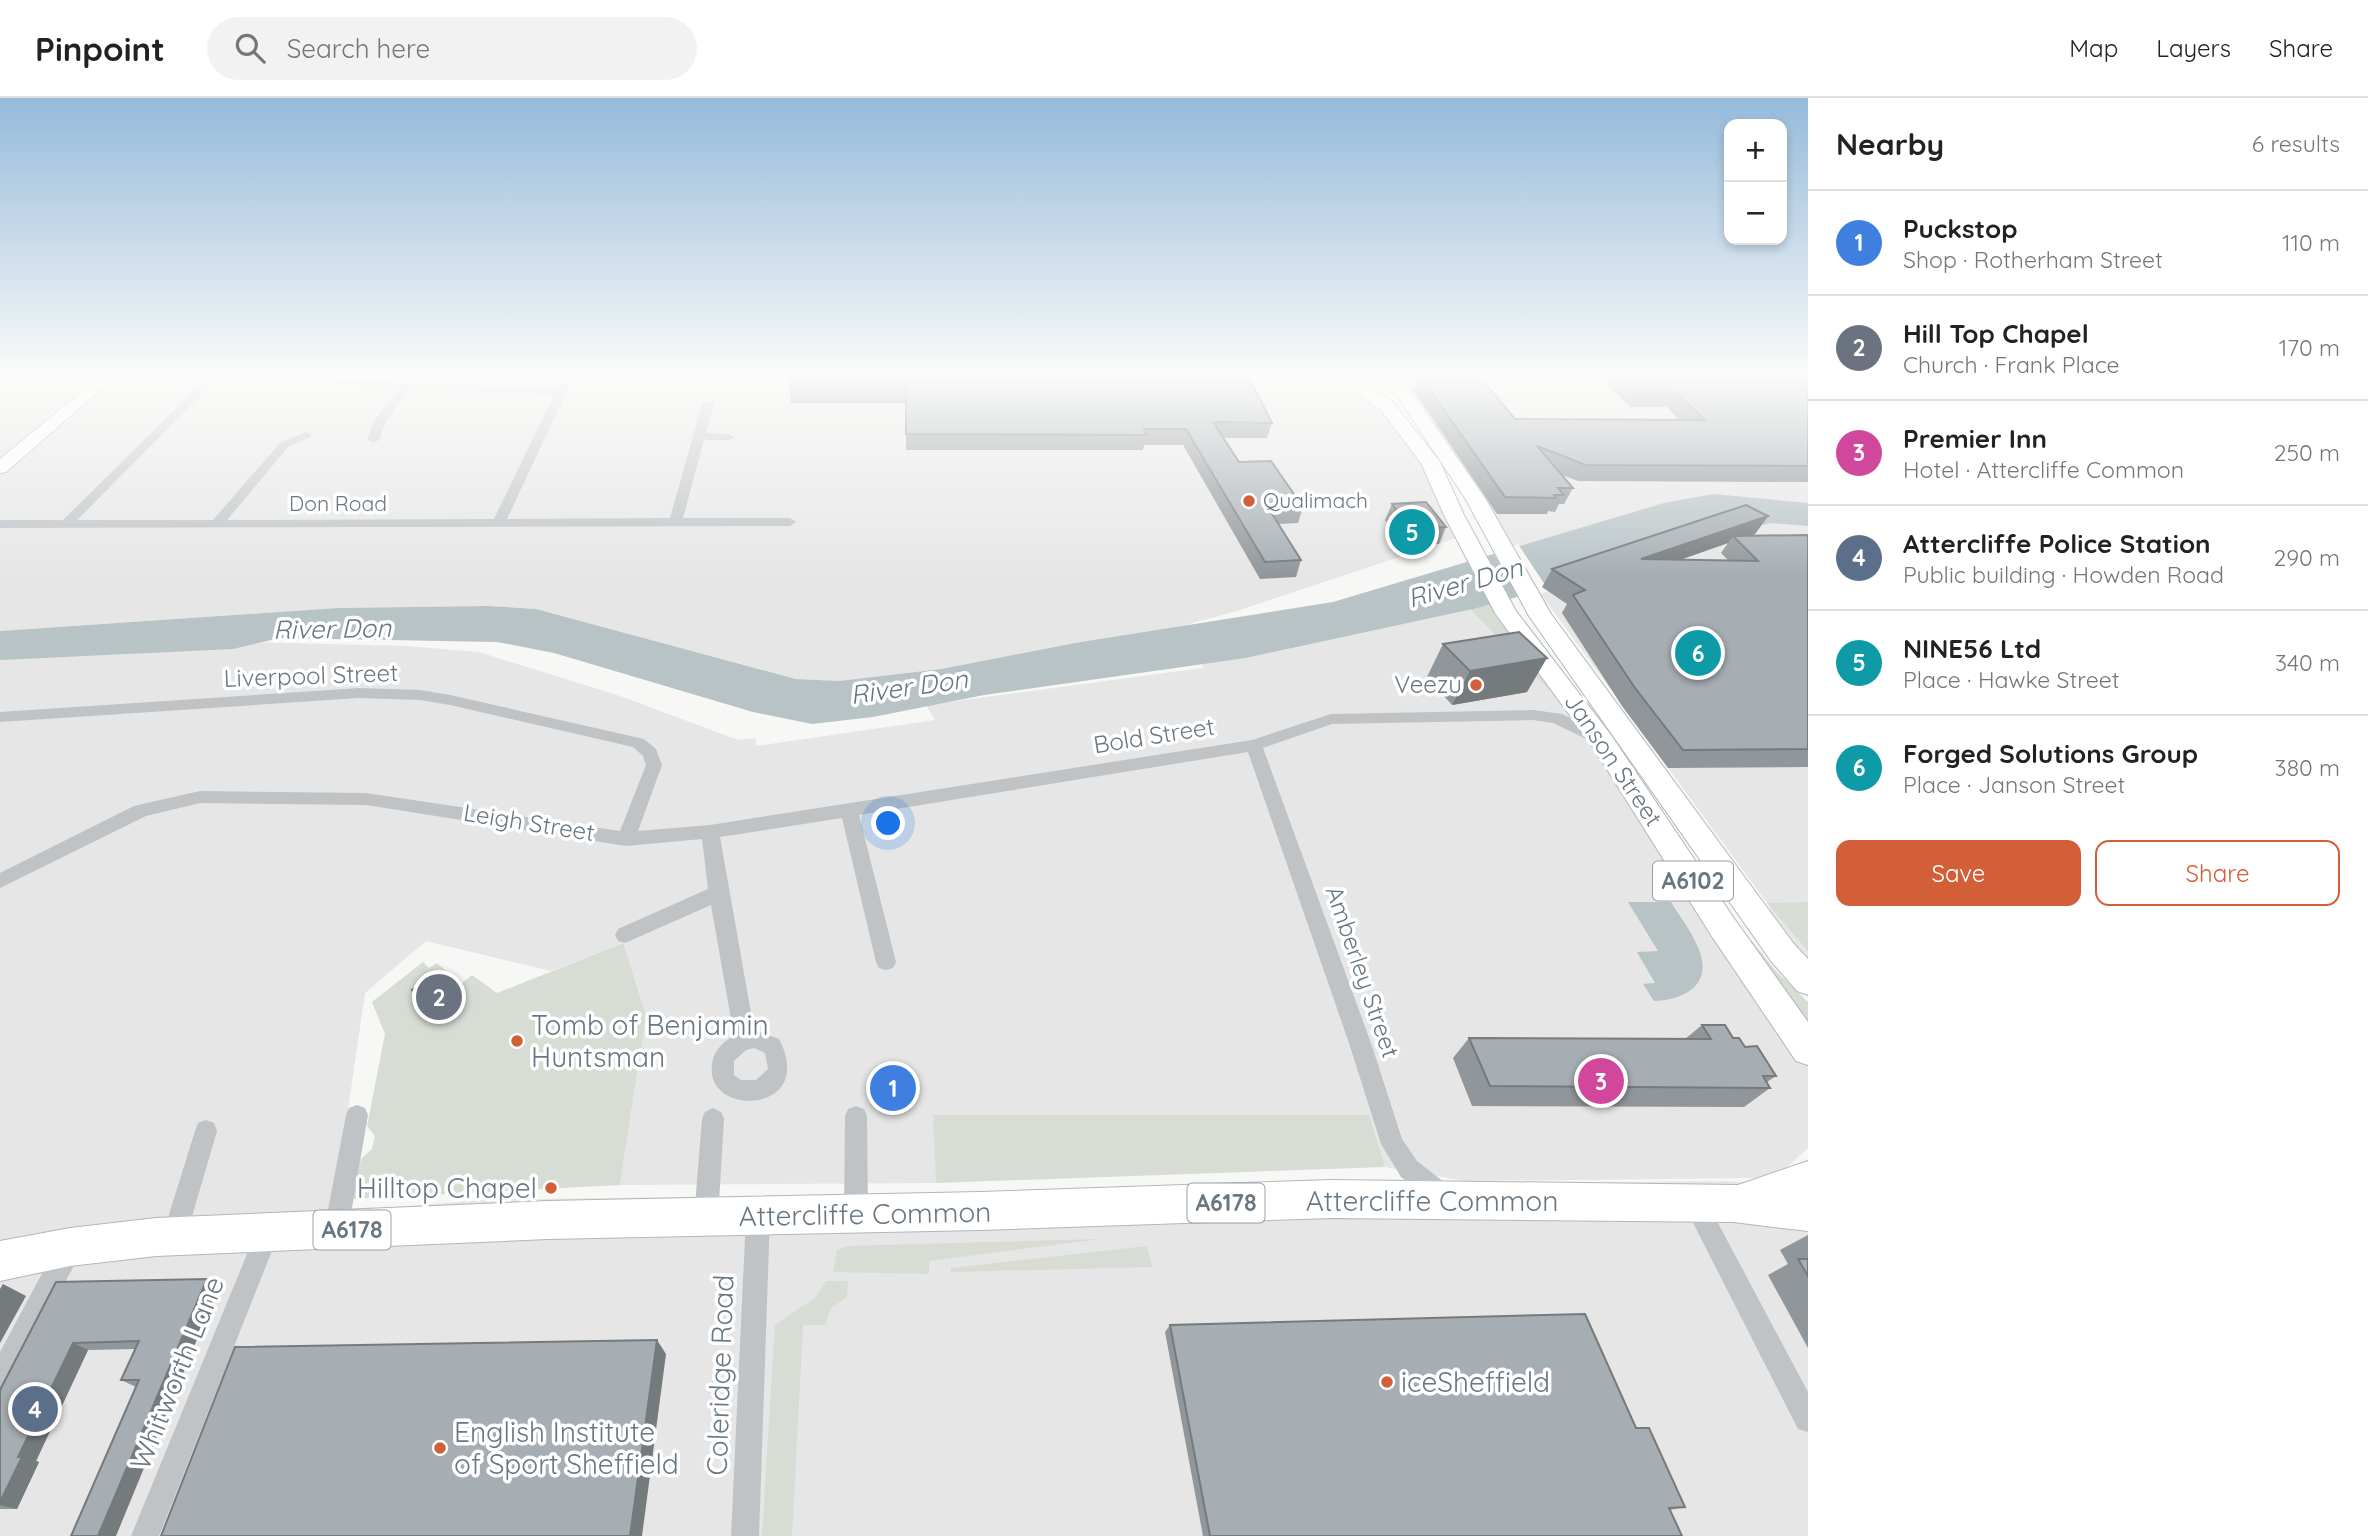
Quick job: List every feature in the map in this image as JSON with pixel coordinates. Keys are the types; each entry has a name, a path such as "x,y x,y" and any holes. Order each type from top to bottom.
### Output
{"main road":[{"path":"0,468 29,443"},
{"name":"Janson Street","path":"1416,443 1430,462 1506,612 1602,741 1808,1050"},
{"name":"Janson Street","path":"1439,443 1491,526 1540,616 1782,952 1808,981"},
{"name":"Attercliffe Common","path":"1733,1203 1808,1179"},
{"name":"Attercliffe Common","path":"0,1261 69,1247 173,1237 548,1220 856,1214 1332,1199 1733,1203 1808,1212"}],"street":[{"path":"66,524 147,443"},
{"path":"217,523 288,443"},
{"path":"499,522 537,443"},
{"path":"676,522 698,443"},
{"name":"Don Road","path":"0,524 790,522"},
{"name":"Liverpool Street","path":"0,717 359,693 420,695 450,700 638,743 650,753 654,765 626,839"},
{"name":"Bold Street","path":"709,832 1254,745 1318,722 1369,717 1533,715 1556,718 1581,728 1602,741"},
{"name":"Amberley Street","path":"1254,745 1360,1043 1392,1144 1409,1169 1447,1199"},
{"name":"Leigh Street","path":"0,881 140,811 200,797 366,799 626,839 709,832"},
{"path":"849,810 886,962"},
{"path":"709,832 745,1040"},
{"path":"625,935 718,893"},
{"path":"336,1231 357,1115"},
{"path":"856,1116 856,1214"},
{"path":"706,1218 713,1119"},
{"path":"173,1237 206,1131"},
{"path":"1695,1203 1808,1419"},
{"name":"Coleridge Road","path":"745,1536 758,1216"},
{"name":"Whitworth Lane","path":"145,1536 267,1233"},
{"path":"0,1379 69,1247"}],"shaded area":[{"path":"0,443 1409,443 1465,535 1237,611 1159,632 1075,643 941,669 839,681 796,679 536,609 489,606 338,608 0,631"},
{"path":"1436,443 1808,443 1808,963 1783,933 1767,903 1491,526"},
{"path":"1494,603 1808,1060 1808,1148 1786,1168 1755,1178 1464,1181 1385,1167 1368,1115 934,1115 936,1183 620,1185 638,1070 623,943 551,971 426,941 365,993 333,1212 483,1200 1707,1181 1808,1183 1808,1536 0,1536 0,653 203,641 406,646 479,652 623,697 738,740 756,738 756,746 935,720 926,705 1203,668 1202,664 1246,658"},
{"path":"1494,603 1561,702 1470,609"},
{"path":"1808,902 1808,951 1767,903"},
{"path":"1747,940 1751,940 1776,971 1808,1002 1808,1033"},
{"path":"623,943 646,1016 620,1185 352,1199 361,1159 372,1149 375,1136 367,1126 385,1034 372,1002 423,962 429,968 437,963 461,984 472,975 497,993"},
{"path":"933,1115 1369,1115 1385,1167 936,1183"},
{"path":"1100,1239 929,1261 929,1274 833,1272 837,1250 848,1246"},
{"path":"1147,1246 1152,1267 951,1272 951,1268"},
{"path":"826,1281 848,1281 847,1297 831,1308 825,1325 803,1325 792,1536 762,1536 775,1325 816,1297"}],"water":[{"name":"River Don","path":"1713,494 1808,503 1808,526 1772,523 1713,534 1607,572 1477,608 1246,658 984,695 873,717 812,724 753,712 554,653 497,642 280,638 233,649 0,660 0,631 338,608 489,606 536,609 796,679 839,681 941,669 1075,643 1333,602 1664,503"},
{"path":"1628,902 1671,902 1693,937 1702,962 1702,973 1699,981 1685,994 1654,1001 1643,984 1655,983 1637,952 1658,951"}],"pier":[{"path":"1518,544 1549,591 1521,599 1492,551"}],"building":[{"path":"1194,443 1227,443 1239,462 1271,461 1303,507 1269,509 1301,560 1265,562"},
{"path":"1467,443 1808,443 1808,466 1586,465 1537,446 1573,488 1558,488 1564,495 1554,495 1556,498 1505,497"},
{"path":"1426,502 1446,527 1411,529 1392,504"},
{"path":"1746,505 1768,516 1641,559 1758,561 1733,536 1808,535 1808,749 1683,750 1635,688 1573,595 1585,590 1552,569"},
{"path":"1519,632 1547,658 1470,671 1443,644"},
{"path":"434,972 459,993 437,1011 412,990"},
{"path":"1702,1025 1725,1025 1733,1038 1739,1038 1745,1047 1757,1046 1776,1076 1763,1076 1770,1088 1490,1086 1469,1038 1711,1039"},
{"path":"1798,1259 1808,1259 1808,1276"},
{"path":"207,1279 98,1536 71,1536 139,1380 121,1380 139,1341 73,1343 18,1457 22,1457 0,1502 0,1390 56,1282"},
{"name":"iceSheffield","path":"1585,1314 1636,1428 1649,1428 1685,1507 1669,1508 1682,1536 1210,1536 1170,1325"},
{"name":"English Institute of Sport Sheffield","path":"657,1340 630,1536 161,1536 235,1347"}],"place":[{"name":"Qualimach","path":"1249,501"},
{"name":"NINE56 Ltd","path":"1412,532"},
{"name":"Forged Solutions Group","path":"1698,653"},
{"name":"Veezu","path":"1476,685"},
{"name":"Hill Top Chapel","path":"439,997"},
{"name":"Tomb of Benjamin Huntsman","path":"517,1041"},
{"name":"Premier Inn","path":"1601,1081"},
{"name":"Puckstop","path":"893,1088"},
{"name":"Hilltop Chapel","path":"551,1188"},
{"name":"iceSheffield","path":"1387,1382"},
{"name":"Attercliffe Police Station","path":"35,1409"},
{"name":"English Institute of Sport Sheffield","path":"440,1448"}]}
